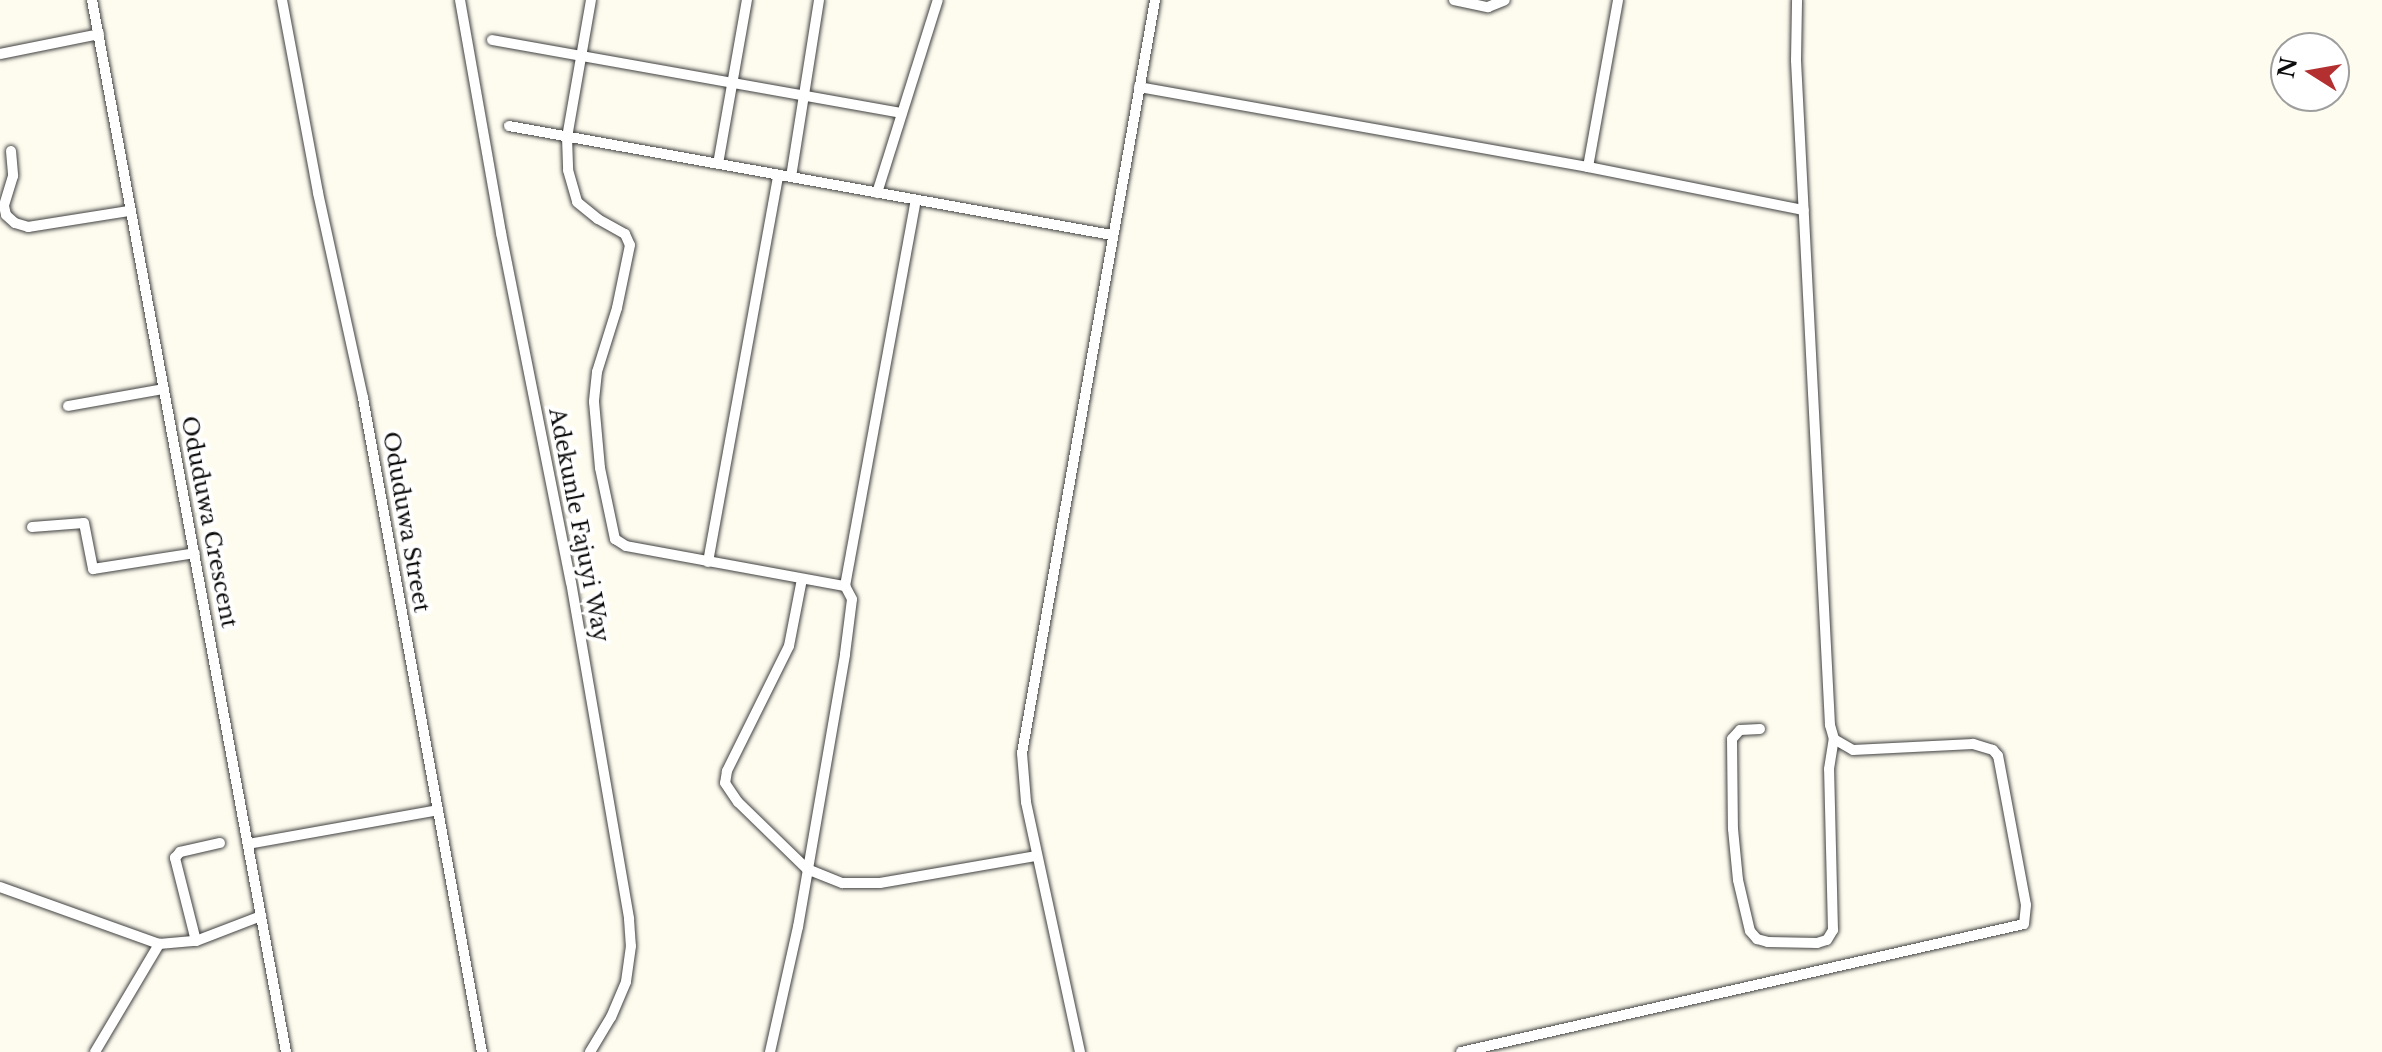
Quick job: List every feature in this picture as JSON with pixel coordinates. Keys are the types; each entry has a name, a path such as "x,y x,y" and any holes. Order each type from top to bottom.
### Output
{"street":[{"name":"Oduduwa Crescent","path":"92,0 286,1052"},
{"name":"Oduduwa Street","path":"282,0 318,193 363,398 482,1052"},
{"name":"Adekunle Fajuyi Way","path":"460,0 501,233 571,582 629,919 631,946 626,982 611,1017 590,1052"},
{"path":"591,0 567,137 571,191 577,202 598,219 625,234 630,245 621,293 597,372 594,402 610,528 615,539 626,546 845,586"},
{"path":"718,164 747,1 734,0"},
{"path":"791,177 819,0"},
{"path":"877,193 938,0"},
{"path":"1080,1052 1026,802 1022,753 1155,0"},
{"path":"1454,0 1488,7 1505,0"},
{"path":"1588,167 1618,0"},
{"path":"1760,729 1740,730 1732,739 1733,829 1738,880 1750,931 1757,939 1768,942 1817,943 1827,940 1833,930 1829,769 1834,739 1830,725 1796,60 1797,0"},
{"path":"0,54 99,34"},
{"path":"492,40 902,113"},
{"path":"1139,87 1588,167 1804,210"},
{"path":"509,126 1112,235"},
{"path":"11,151 13,176 4,206 6,215 15,223"},
{"path":"708,562 778,175"},
{"path":"770,1052 807,869 852,612 852,599 845,586 916,201"},
{"path":"0,222 28,227 129,211"},
{"path":"68,406 163,389"},
{"path":"32,527 84,523 93,569 195,553"},
{"path":"802,579 789,646 737,748 725,783 738,802 807,869 828,879 859,885 1037,856"},
{"path":"1461,1052 2024,924 2026,905 1998,756 1993,750 1973,744 1853,750 1834,739"},
{"path":"248,844 438,810"},
{"path":"196,941 175,858 180,852 220,843"},
{"path":"0,887 159,944 196,941 261,916"},
{"path":"95,1052 159,944"}]}
